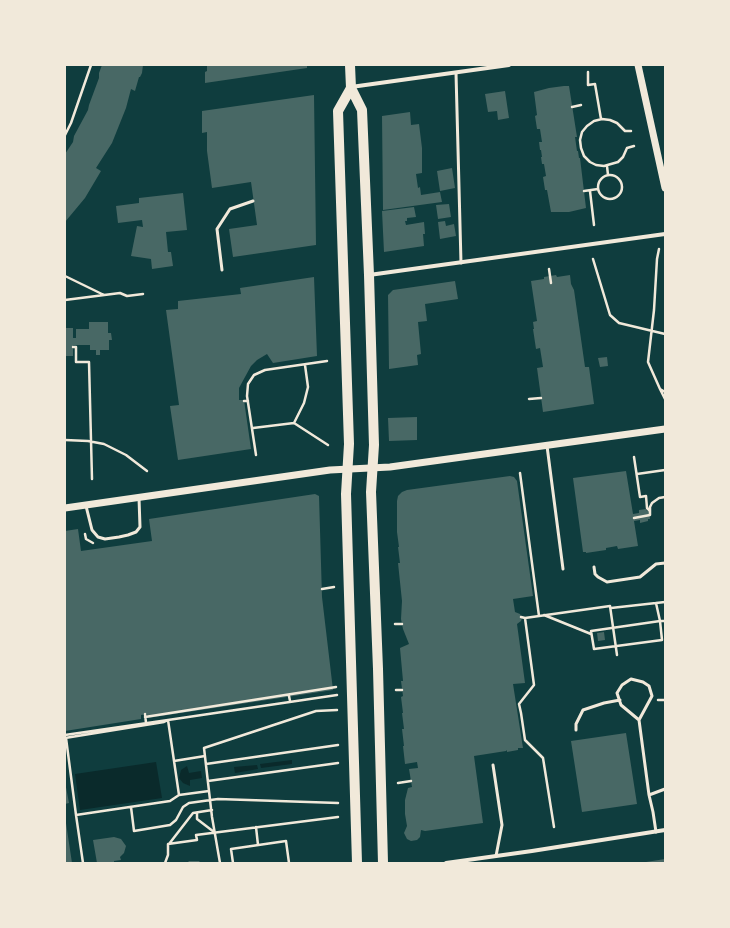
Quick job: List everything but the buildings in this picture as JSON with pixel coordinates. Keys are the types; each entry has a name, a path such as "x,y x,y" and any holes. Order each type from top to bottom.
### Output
{"main road":[{"path":"350,65 351,88 362,110 369,275 374,445 371,492 378,669 383,863"},
{"path":"351,88 338,111 348,436 346,494 356,863"}],"street":[{"path":"351,88 509,65"},
{"path":"638,65 665,188"},
{"path":"369,275 665,234"},
{"path":"65,508 330,470 373,468 474,456 665,429"},
{"path":"446,863 475,861 496,856 665,830"}],"lane":[{"path":"456,72 461,263"},
{"path":"222,270 217,229 230,209 253,201"},
{"path":"547,446 563,569"},
{"path":"86,504 92,530 98,537 105,539 128,536 136,532 140,527 139,497"},
{"path":"594,567 598,577 607,582 638,578 656,564 665,563"},
{"path":"639,720 621,705 617,693 622,685 632,679 643,682 649,686 652,696 639,720 649,794 656,832"},
{"path":"576,730 576,724 583,710 604,703 620,700"},
{"path":"493,765 502,824 496,856"},
{"path":"649,794 665,789"}],"path":[{"path":"65,135 71,123 91,65"},
{"path":"588,72 588,85 595,84 601,119"},
{"path":"572,106 581,105"},
{"path":"631,131 625,131 617,123 610,120 601,119 594,121 582,132 580,140 581,148 584,156 590,162 596,165 607,166 618,162 623,157 627,148 634,146"},
{"path":"607,166 608,176"},
{"path":"608,176 613,176 620,180 622,187 620,195 609,200 602,196 598,190 598,186 602,179 608,176"},
{"path":"584,191 598,190"},
{"path":"590,191 594,225"},
{"path":"659,249 648,362 665,399"},
{"path":"594,259 610,315 619,323 665,334"},
{"path":"549,269 551,283"},
{"path":"65,276 104,295"},
{"path":"65,300 120,293 129,296 143,294"},
{"path":"73,347 76,347 76,362 89,362 92,479"},
{"path":"256,455 248,401 248,384 254,375 265,370 328,362"},
{"path":"294,423 304,403 308,387 305,365"},
{"path":"660,389 665,392"},
{"path":"529,399 541,398"},
{"path":"253,428 294,423 328,445"},
{"path":"65,440 91,441 104,444 126,455 147,472"},
{"path":"634,457 640,497 646,496 650,511"},
{"path":"637,474 665,470"},
{"path":"520,473 539,616"},
{"path":"634,518 650,515 652,503 659,498 665,497"},
{"path":"322,589 334,587"},
{"path":"554,827 543,758 524,740 519,704 534,685 523,617 610,606 610,608 665,602"},
{"path":"656,603 660,621 664,640 594,649 591,631 613,627 660,621 665,621"},
{"path":"610,608 617,654"},
{"path":"543,615 592,634"},
{"path":"395,624 402,624"},
{"path":"146,723 145,715 336,688"},
{"path":"396,690 402,690"},
{"path":"65,737 146,723 337,695"},
{"path":"289,696 290,701"},
{"path":"220,863 210,800 204,748 316,711 337,710"},
{"path":"65,737 164,722 168,720"},
{"path":"168,720 179,795"},
{"path":"65,737 83,863"},
{"path":"206,764 338,746"},
{"path":"174,761 205,756"},
{"path":"208,781 338,763"},
{"path":"398,783 411,781"},
{"path":"76,815 170,801 179,795 209,791"},
{"path":"68,794 73,793"},
{"path":"130,807 134,831 170,825 176,820 183,807 189,803 210,800 338,802"},
{"path":"166,863 168,844 193,813 212,810"},
{"path":"196,813 197,819 215,832"},
{"path":"168,844 197,840 196,835 338,817"},
{"path":"256,827 258,845"},
{"path":"233,863 231,849 286,841 289,863"},
{"path":"191,863 199,863"}],"water":[{"path":"292,760 292,764 261,768 260,764"},
{"path":"156,762 162,798 80,810 75,774"},
{"path":"257,765 258,769 235,773 234,767"},
{"path":"187,766 189,773 201,771 202,778 190,780 190,786 183,783 179,778 181,770"}]}
